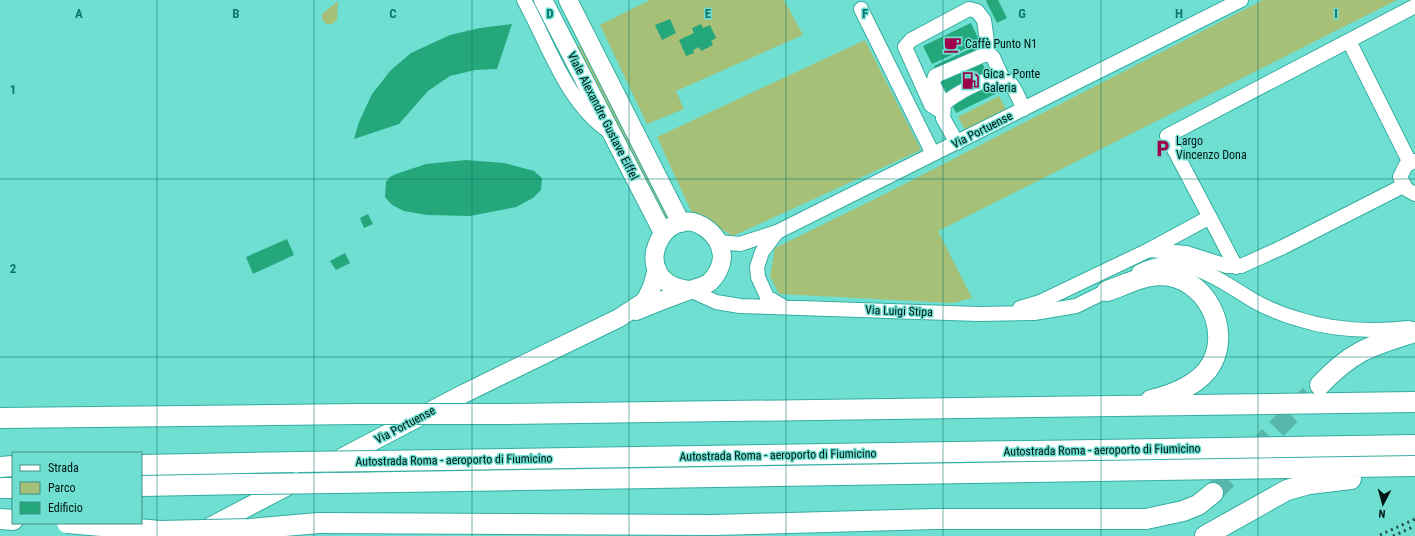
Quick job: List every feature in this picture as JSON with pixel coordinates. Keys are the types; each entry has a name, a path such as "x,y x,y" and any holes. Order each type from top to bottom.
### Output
{"highway":[{"path":"1107,291 1142,278 1159,275 1172,277 1187,282 1204,296 1213,310 1218,324 1216,352 1212,363 1199,378 1186,387 1164,396 1120,406"},
{"path":"1320,385 1336,368 1358,352 1376,344 1415,332"},
{"path":"0,418 508,414 1415,402"},
{"path":"1337,403 1360,410 1415,412"},
{"path":"0,412 141,416"},
{"name":"Autostrada Roma - aeroporto di Fiumicino","path":"142,465 1415,445"},
{"path":"0,467 12,466"},
{"path":"1205,536 1274,496 1296,487 1309,484 1373,477 1411,466"},
{"name":"Autostrada Roma - aeroporto di Fiumicino","path":"142,486 1411,466"},
{"path":"0,488 12,488"},
{"path":"79,524 160,531 250,529 319,523 713,525 935,519 1146,519 1183,512 1198,505 1213,493"},
{"path":"0,519 12,520"},
{"path":"451,523 530,536"}],"main road":[{"name":"Viale Alexandre Gustave Eiffel","path":"543,0 663,233"},
{"name":"Viale Alexandre Gustave Eiffel","path":"568,0 681,223"},
{"path":"663,233 671,226 681,223 693,223 704,226 713,233 719,242"},
{"name":"Via Portuense","path":"619,318 645,301 652,287 657,269 654,260 655,250 663,233"},
{"name":"Via Portuense","path":"193,536 463,394 619,318 690,290 700,288 710,282 717,274 721,264 722,253 719,242"},
{"path":"657,269 662,278 670,285 679,289 690,290"}],"street":[{"path":"524,0 530,23 575,97 594,119 612,133"},
{"name":"Via Portuense","path":"719,242 740,244 777,232 1241,0"},
{"path":"943,108 931,105 905,47 911,40 969,9 978,6 984,20 989,55"},
{"path":"1236,267 1167,136 1415,6"},
{"path":"860,9 933,154"},
{"path":"1349,41 1412,162 1401,173 1403,186 1409,192 1415,194"},
{"path":"957,143 944,120 943,108 933,84 935,76 986,54 989,55 993,57 1002,77 1011,84 1024,109"},
{"path":"943,108 951,98 989,79 1002,77"},
{"path":"1149,250 1186,253 1220,264 1236,267 1283,247 1403,186"},
{"path":"978,314 1035,304 1149,250 1210,217"},
{"path":"777,232 762,252 757,267 758,276 767,297 787,308"},
{"name":"Via Luigi Stipa","path":"690,290 710,300 731,305 978,314 1034,313 1061,310 1085,302 1147,268 1161,264 1180,264 1209,274 1272,310 1312,323 1355,330 1415,327"}],"green space":[{"path":"650,0 784,0 803,35 676,91 684,109 647,124 600,25"},
{"path":"1263,0 1397,0 938,231 972,298 953,303 779,294 770,276 775,248 885,194"},
{"path":"338,1 337,20 332,24 326,24 322,19 322,14"},
{"path":"865,40 921,150 733,236 692,213 657,137"},
{"path":"581,44 674,223 667,227 577,47"},
{"path":"999,96 1007,111 966,132 958,117"}],"building":[{"path":"998,0 1007,18 997,23 986,1"},
{"path":"670,19 676,33 662,40 655,25"},
{"name":"Caffè Punto N1","path":"971,23 980,42 932,64 923,46"},
{"path":"512,24 497,69 475,70 450,76 428,91 399,124 354,139 359,122 372,94 391,70 411,53 450,35 480,28"},
{"path":"701,24 703,28 710,25 716,38 711,41 713,45 701,51 699,47 693,50 694,53 686,56 679,40 694,33 692,28"},
{"path":"974,47 997,93 956,113 934,66"},
{"path":"466,160 504,163 534,171 542,178 541,190 533,198 516,207 470,216 427,215 404,211 392,205 385,197 386,182 390,177 396,174 426,164"},
{"path":"368,214 373,224 364,228 360,218"},
{"path":"287,239 294,255 253,274 246,257"},
{"path":"345,253 350,263 336,270 330,261"}],"tunnel":[{"path":"1213,493 1310,395"}],"railway":[{"path":"1380,535 1415,519"},
{"path":"1393,536 1415,526"}],"place":[{"name":"Caffè Punto N1","path":"952,44"},
{"name":"Gica - Ponte Galeria","path":"970,81"},
{"name":"Largo Vincenzo Dona","path":"1163,148"}]}
